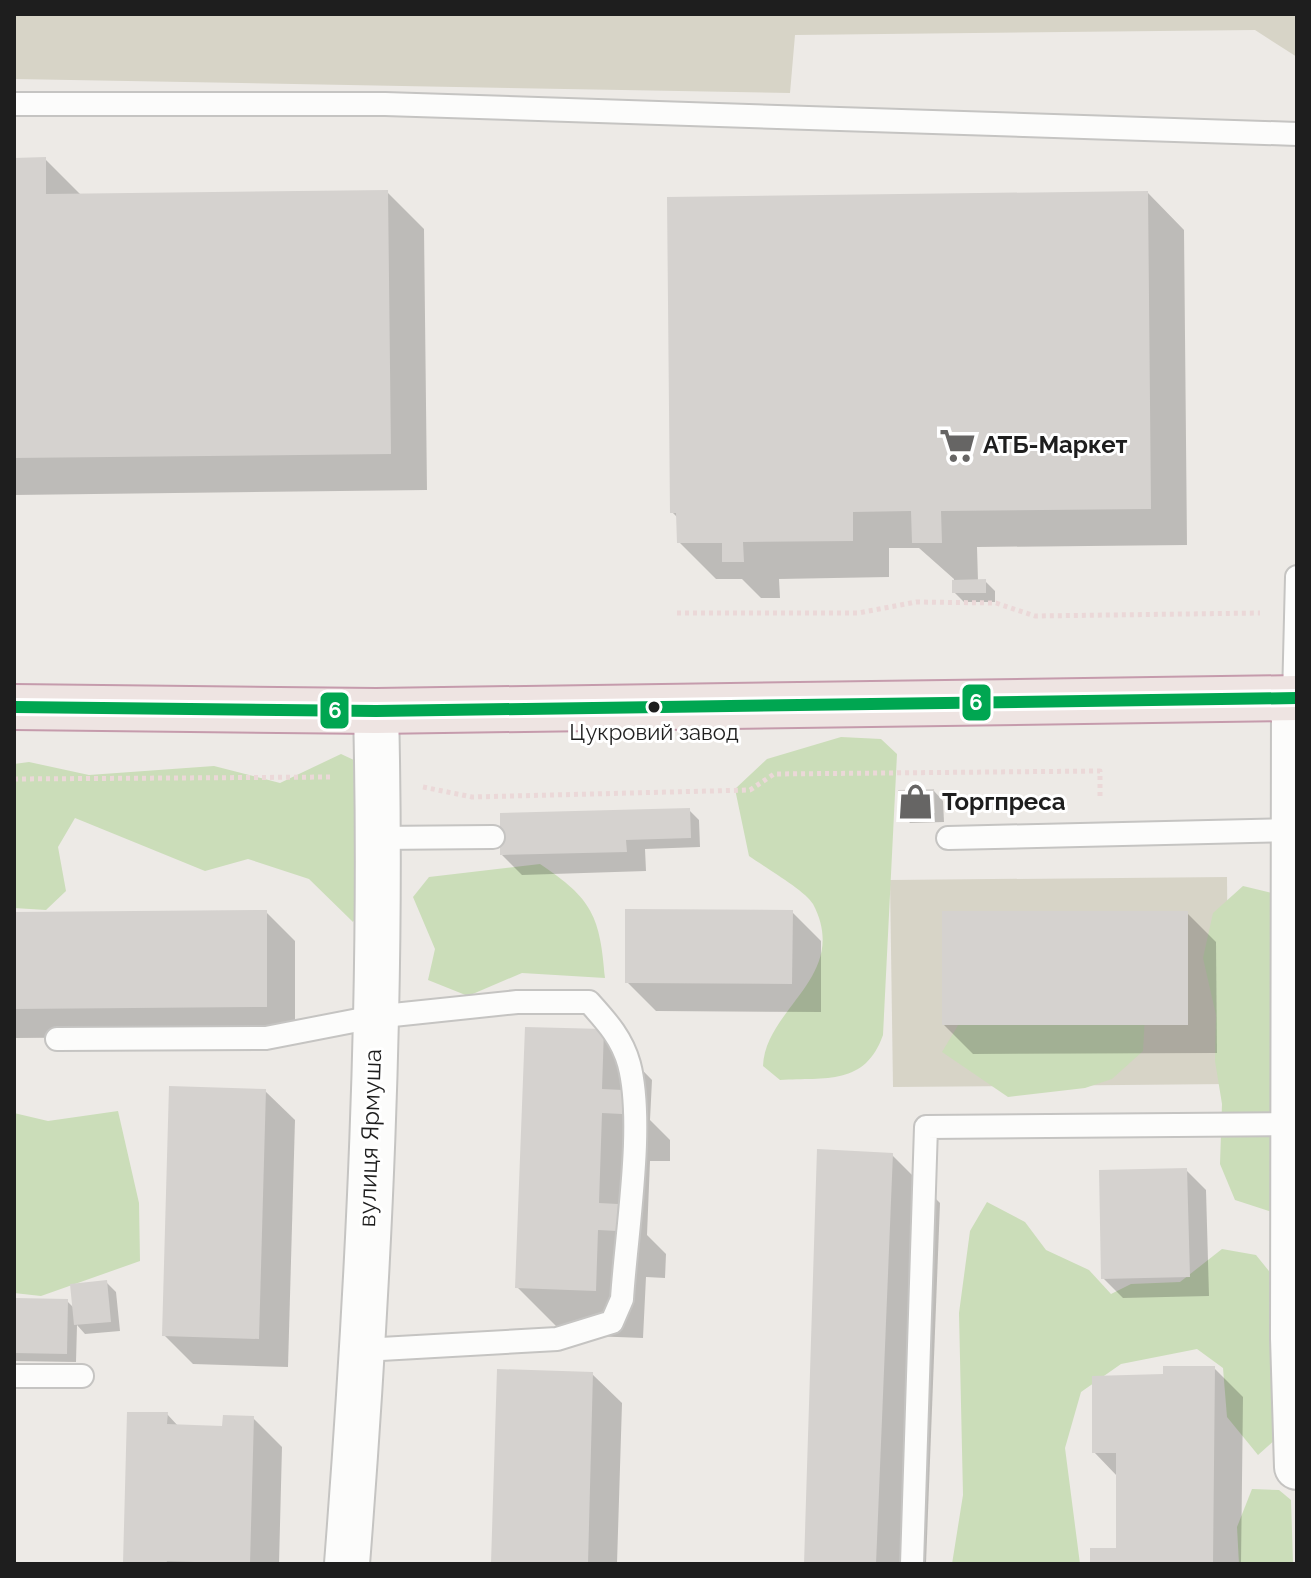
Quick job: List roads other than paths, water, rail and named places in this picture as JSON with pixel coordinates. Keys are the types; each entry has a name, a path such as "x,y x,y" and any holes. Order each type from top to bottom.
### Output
{"highway":[{"path":"14,707 376,711 1295,698"}],"street":[{"path":"1295,698 1292,830 1297,1467"},
{"name":"вулиця Ярмуша","path":"347,1564 363,1350 374,1017 376,711"}],"lane":[{"path":"14,104 385,104 1297,134"},
{"path":"1295,698 1297,577"},
{"path":"948,838 1292,830"},
{"path":"376,838 493,837"},
{"path":"57,1039 266,1038 374,1017 517,1002 589,1002 613,1029 628,1061 636,1100 622,1299 612,1322 557,1339 363,1350"},
{"path":"912,1564 926,1127 1293,1124"},
{"path":"14,1376 82,1376"}],"place":[{"name":"АТБ-Маркет","path":"957,445"},
{"name":"Цукровий завод","path":"654,707"},
{"name":"Торгпреса","path":"916,802"}]}
